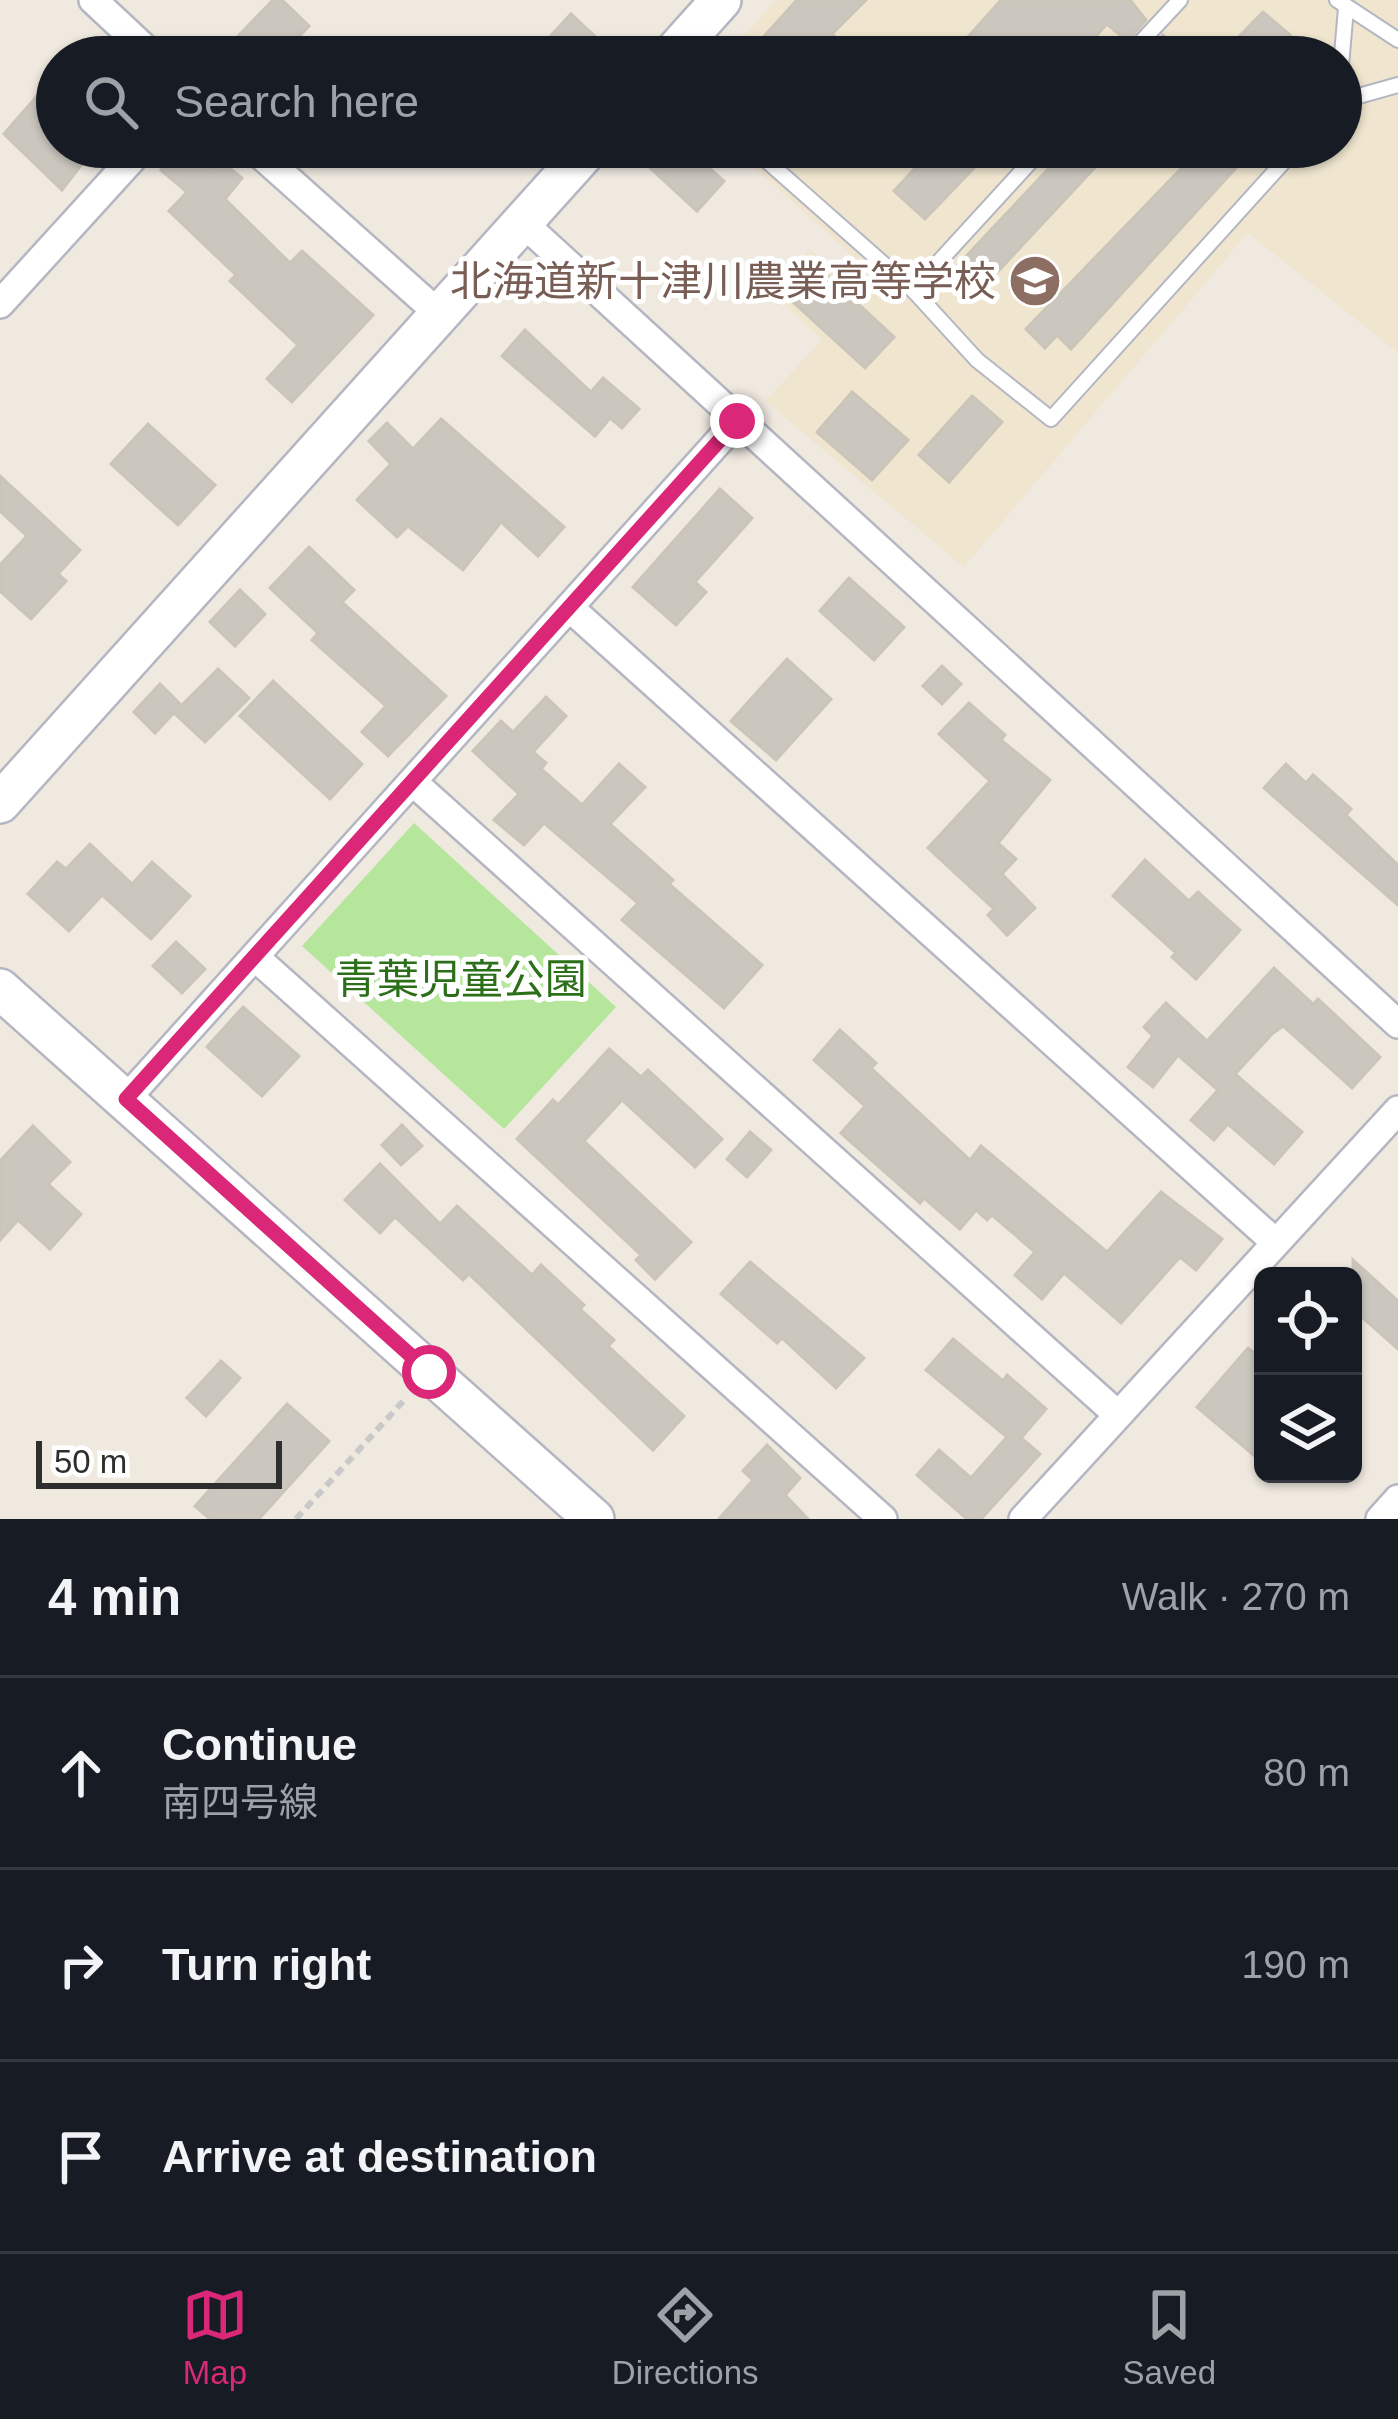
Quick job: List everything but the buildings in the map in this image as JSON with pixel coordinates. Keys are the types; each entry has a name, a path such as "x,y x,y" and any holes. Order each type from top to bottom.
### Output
{"street":[{"path":"93,0 132,36"},
{"path":"689,36 721,0"},
{"path":"0,304 124,168"},
{"path":"276,168 438,313"},
{"path":"0,802 571,168"},
{"path":"522,222 1398,1024"},
{"path":"126,1099 737,421"},
{"path":"570,608 1275,1242"},
{"path":"413,783 1117,1414"},
{"path":"254,957 883,1519"},
{"path":"0,989 594,1519"},
{"path":"1023,1519 1398,1110"},
{"path":"1380,1519 1398,1499"}],"lane":[{"path":"1147,36 1180,0"},
{"path":"1341,36 1341,4 1398,40"},
{"path":"1362,95 1398,85"},
{"path":"775,168 913,290 977,360 1052,419 1278,168"},
{"path":"913,290 1025,168"}],"path":[{"path":"296,1519 429,1372"}],"shaded area":[{"name":"北海道新十津川農業高等学校","path":"776,0 1398,0 1398,353 1248,233 964,567 765,401 822,340 773,293 810,249 854,289 872,273 754,168 1362,168 1362,36 743,36"}],"green space":[{"name":"青葉児童公園","path":"414,823 616,1007 504,1129 302,946"}],"place":[{"name":"北海道新十津川農業高等学校","path":"1035,281"}],"route":[{"path":"429,1372 126,1099 737,421"}]}
